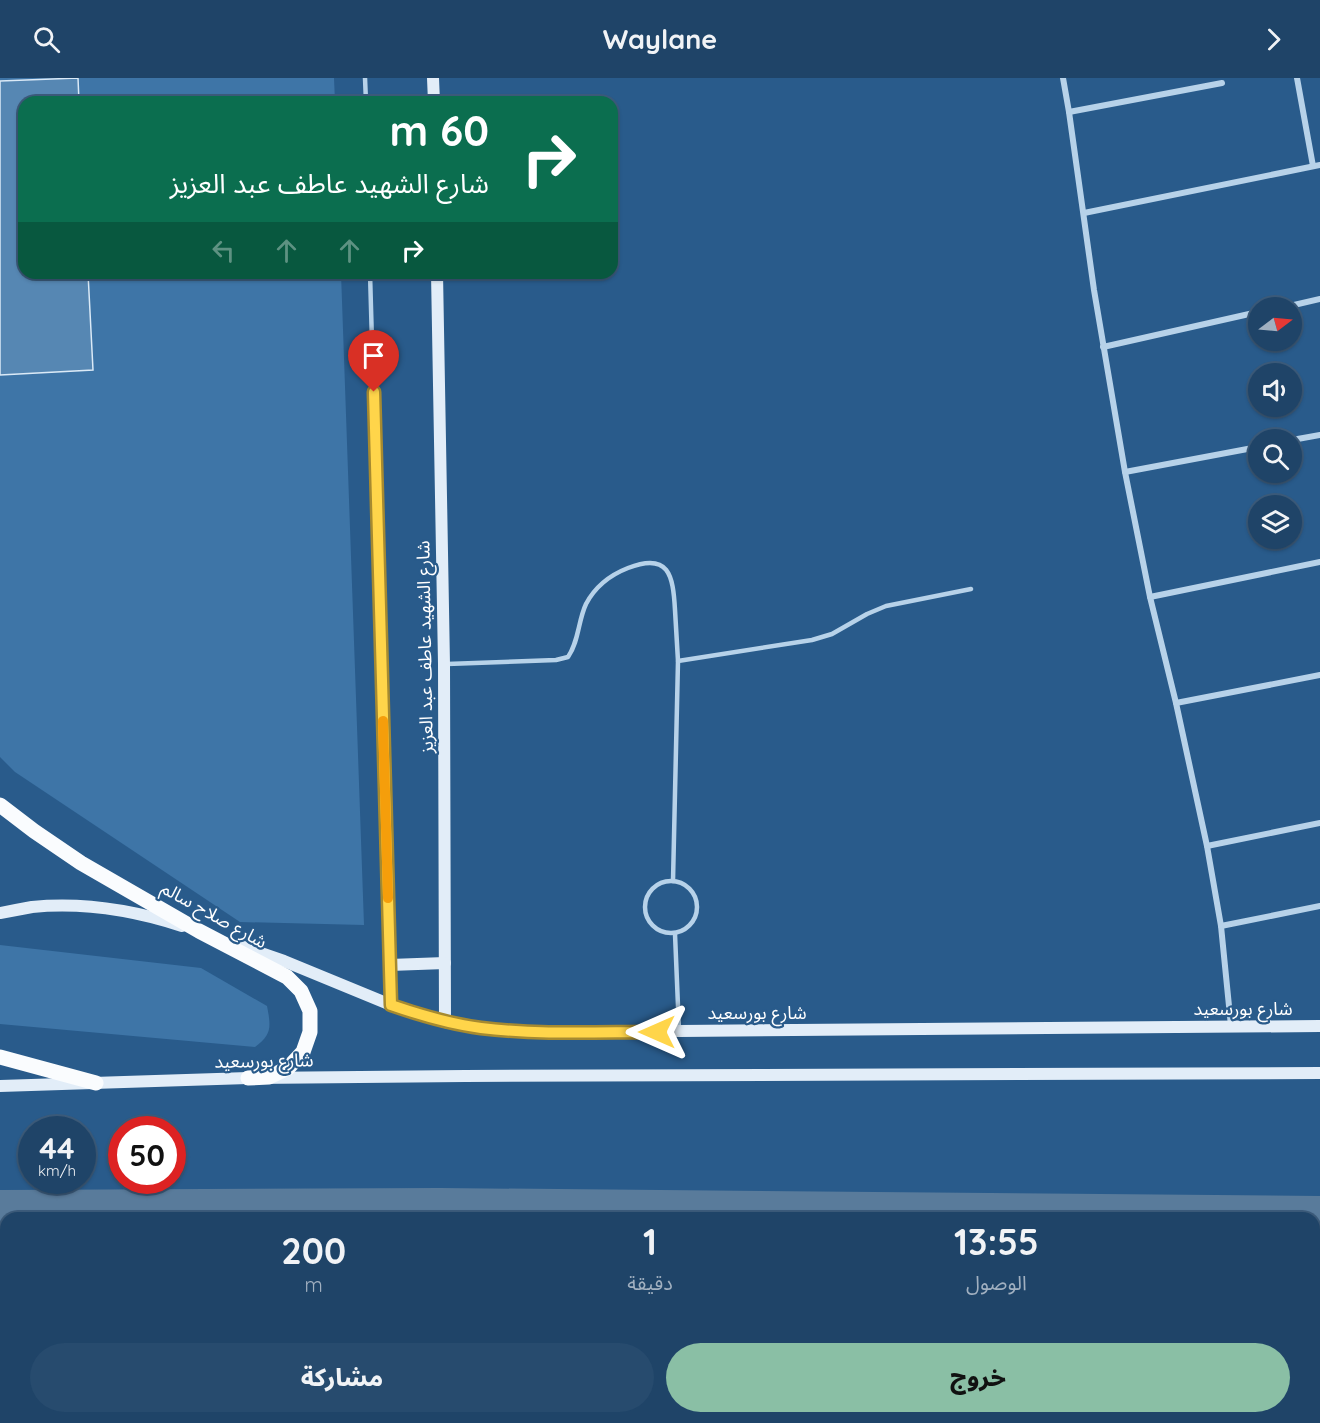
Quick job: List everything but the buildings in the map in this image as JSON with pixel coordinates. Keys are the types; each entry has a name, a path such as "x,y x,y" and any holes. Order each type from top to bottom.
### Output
{"main road":[{"path":"433,78 434,96"},
{"name":"شارع الشهيد عاطف عبد العزيز","path":"437,279 444,664 445,1022"},
{"name":"شارع صلاح سالم","path":"0,805 81,863 199,931 287,976 302,991 310,1011 310,1032 303,1052 288,1068 269,1077 248,1078"},
{"name":"شارع بورسعيد","path":"0,913 75,905 118,909 199,931 284,961 391,1005 445,1022 514,1031 1320,1026"},
{"path":"390,965 445,963"},
{"path":"0,1057 96,1083"},
{"name":"شارع بورسعيد","path":"0,1086 248,1078 1320,1073"}],"street":[{"path":"1063,78 1103,346 1125,472 1150,597 1207,846 1221,926 1231,1027"},
{"path":"1084,213 1317,165 1297,78"},
{"path":"1069,112 1222,83"},
{"path":"1302,303 1320,299"},
{"path":"1103,346 1248,314"},
{"path":"1302,438 1320,435"},
{"path":"1125,472 1248,449"},
{"path":"1150,597 1320,562"},
{"path":"1176,703 1320,675"},
{"path":"1207,846 1320,823"},
{"path":"1221,926 1320,906"}],"lane":[{"path":"365,78 366,96"},
{"path":"370,279 391,1005"},
{"path":"444,664 556,660 568,657 574,648 586,604 598,587 618,572 649,562 660,565 668,571 674,586 678,661 673,881"},
{"path":"678,661 812,640 832,634 886,606 971,589"},
{"path":"673,881 686,885 694,894 698,906 695,919 687,929 675,934 663,933 652,926 646,915 645,902 651,891 661,883 673,881"},
{"path":"675,934 679,1031"}],"shaded area":[{"path":"0,78 334,78 335,96 18,96 18,279 341,279 364,925 240,922 15,772 0,757"},
{"path":"0,945 201,968 267,1006 269,1029 265,1038 255,1047 0,1024"}],"waterway":[{"path":"0,1206 440,1204 1320,1212"}],"slow traffic":[{"path":"383,721 388,898"}],"route":[{"path":"374,392 391,1005 445,1022 479,1028 552,1032 657,1032"}]}
